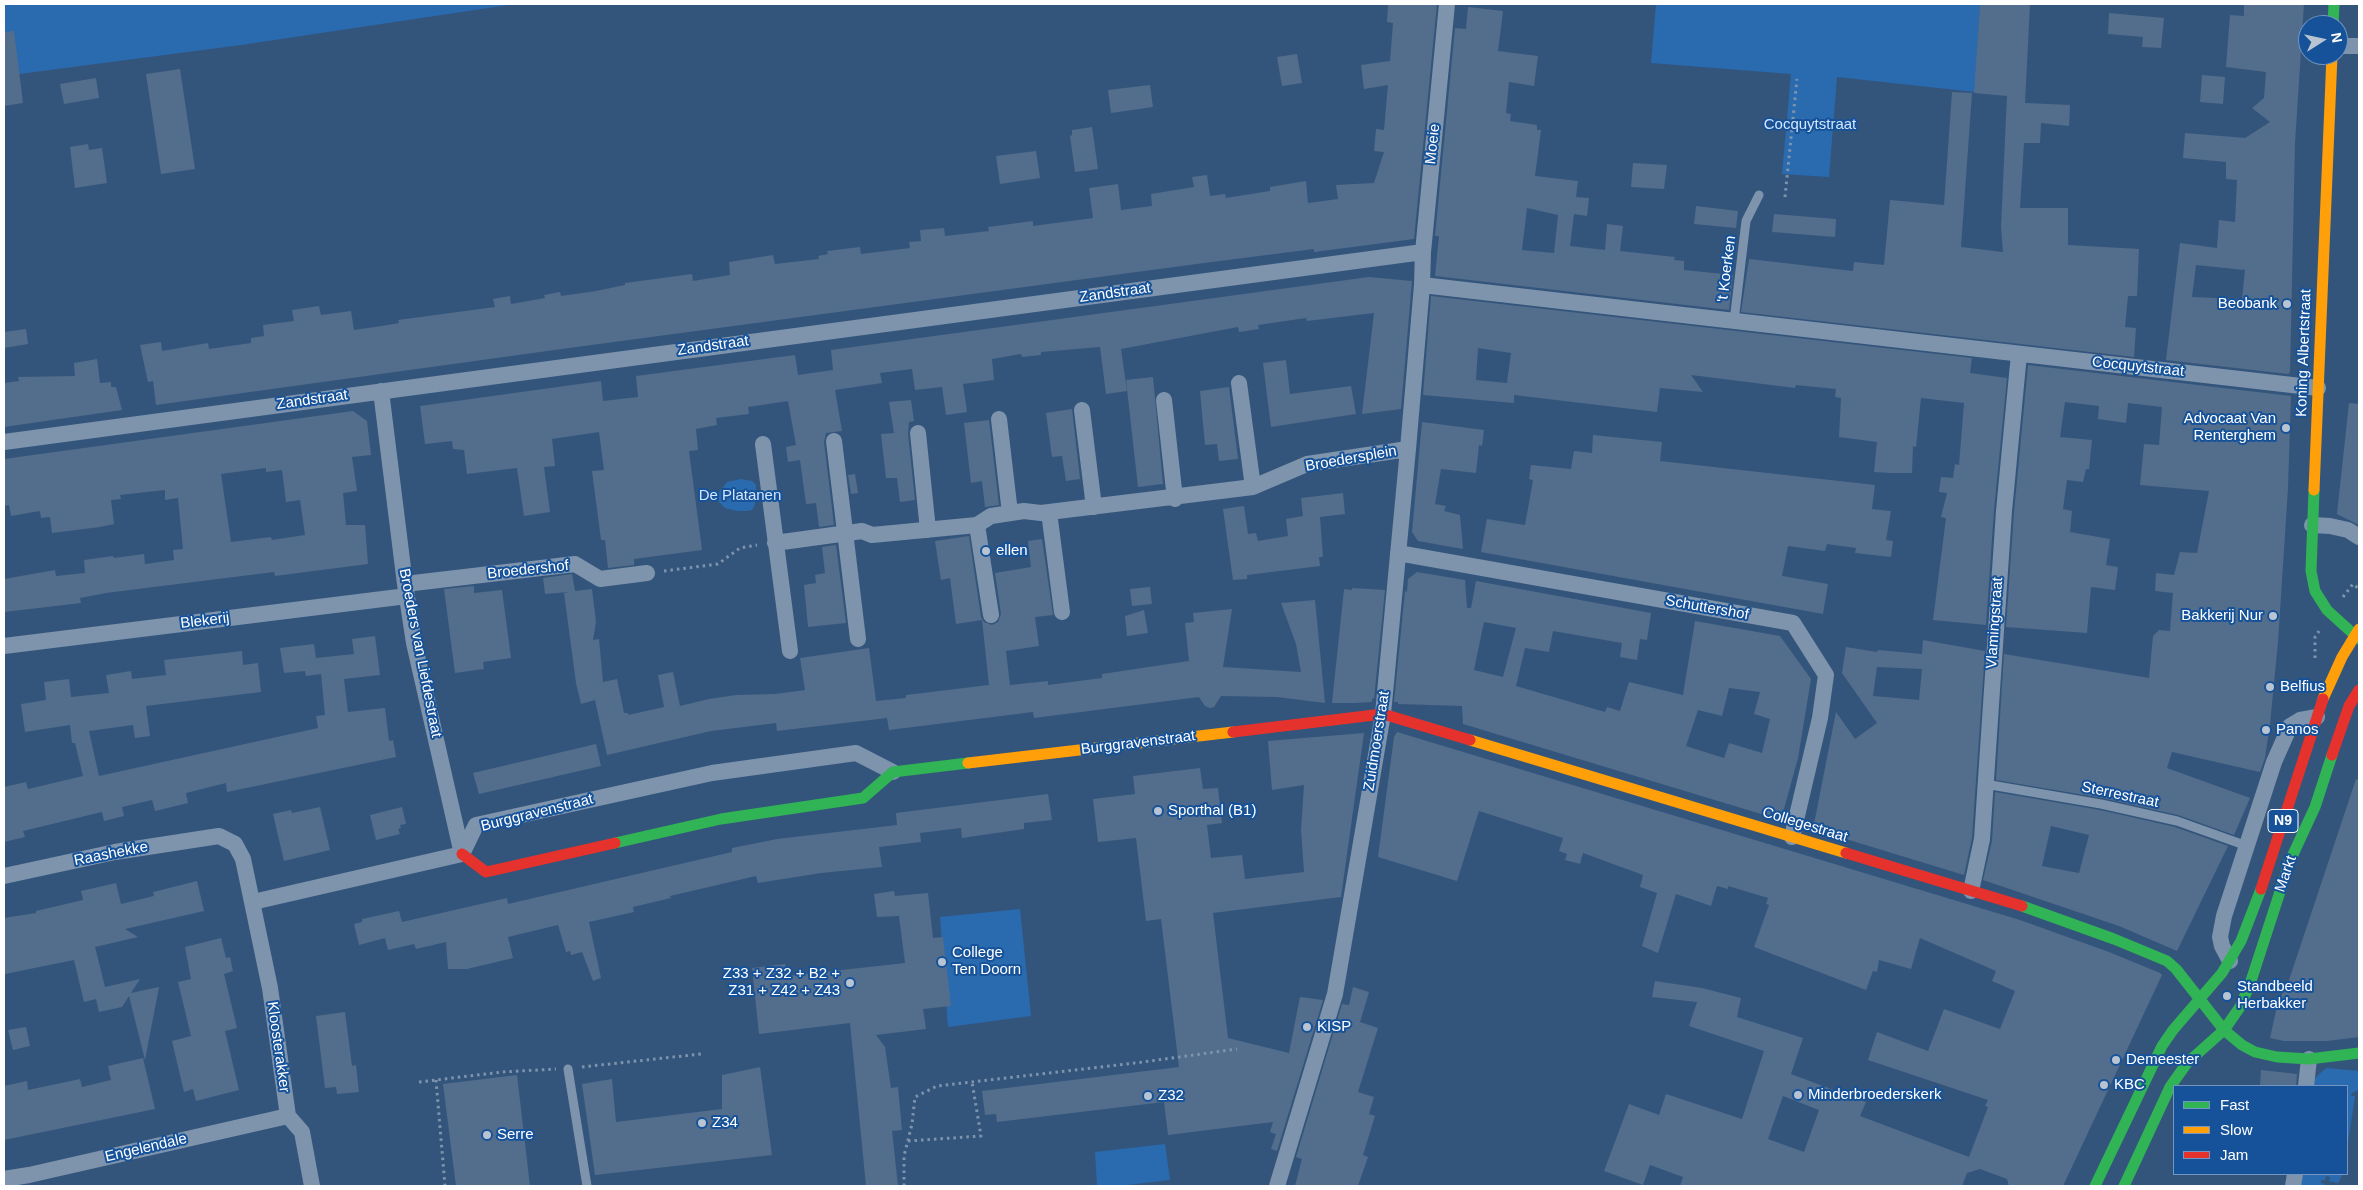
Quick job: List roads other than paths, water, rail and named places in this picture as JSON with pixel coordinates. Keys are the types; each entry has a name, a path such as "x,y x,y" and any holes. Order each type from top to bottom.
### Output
{"street":[{"name":"Moeie","path":"1422,285 1423,252 1447,4"},
{"name":"Koning Albertstraat","path":"2332,65 2311,570 2314,591 2327,610 2358,635"},
{"name":"Zandstraat","path":"4,442 1423,252"},
{"name":"Cocquytstraat","path":"1422,285 2318,388"},
{"name":"Zuidmoerstraat","path":"1277,1186 1335,994 1383,714 1422,285"},
{"name":"Vlamingstraat","path":"1971,891 1982,839 2004,510 2019,354"},
{"path":"1240,383 1254,487"},
{"name":"Broeders van Liefdestraat","path":"381,391 414,643 462,854"},
{"path":"1164,400 1175,499"},
{"path":"1082,410 1094,508"},
{"path":"998,419 1010,513"},
{"path":"918,433 928,530"},
{"path":"834,442 858,638"},
{"path":"763,444 790,651"},
{"name":"Broedersplein","path":"775,543 862,531 872,535 977,525 991,516 1024,511 1049,512 1175,499 1254,487 1307,464 1408,449"},
{"path":"1049,512 1062,612"},
{"path":"977,525 991,615"},
{"path":"2312,525 2348,530 2359,537"},
{"name":"Schuttershof","path":"1398,553 1793,623 1826,675 1820,718 1792,837"},
{"name":"Broedershof","path":"406,590 575,564 600,579 647,573"},
{"name":"Blekerij","path":"4,646 406,590"},
{"name":"Markt","path":"2095,1186 2154,1060 2173,1030 2200,1000 2230,961 2249,923 2332,675 2358,635"},
{"name":"Markt","path":"2124,1186 2170,1087 2188,1063 2224,1030 2240,1007 2250,984 2290,861 2315,807 2349,706 2359,690"},
{"name":"Burggravenstraat","path":"462,854 476,825 712,773 856,753 893,772 1383,714"},
{"name":"Collegestraat","path":"1383,714 2024,907 2114,939 2166,962 2176,969 2200,1000"},
{"path":"2230,961 2222,946 2220,937 2224,916 2285,734 2290,726 2300,720 2317,717"},
{"path":"253,902 462,854 486,872 721,818 863,798 893,772"},
{"name":"Raashekke","path":"4,876 115,852 219,836"},
{"name":"Kloosterakker","path":"219,836 235,844 243,859 270,988 288,1116 302,1132 312,1186"},
{"path":"2200,1000 2224,1030 2242,1045 2255,1052 2277,1058 2309,1059 2359,1053"},
{"path":"2306,1085 2309,1059"},
{"name":"Engelendale","path":"4,1179 30,1175 288,1116"}],"lane":[{"name":"'t Koerken","path":"1734,321 1746,221 1759,195"},
{"name":"Sterrestraat","path":"1985,784 2101,804 2167,819 2247,846"},
{"path":"568,1069 587,1186"}],"place":[{"name":"Beobank","path":"2287,304"},
{"name":"Advocaat Van Renterghem","path":"2286,428"},
{"name":"ellen","path":"986,551"},
{"name":"Bakkerij Nur","path":"2273,616"},
{"name":"Belfius","path":"2270,687"},
{"name":"Panos","path":"2266,730"},
{"name":"Sporthal (B1)","path":"1158,811"},
{"name":"College Ten Doorn","path":"942,962"},
{"name":"Z33 + Z32 + B2 + Z31 + Z42 + Z43","path":"850,983"},
{"name":"Standbeeld Herbakker","path":"2227,996"},
{"name":"KISP","path":"1307,1027"},
{"name":"Demeester","path":"2116,1060"},
{"name":"KBC","path":"2104,1085"},
{"name":"Minderbroederskerk","path":"1798,1095"},
{"name":"Z32","path":"1148,1096"},
{"name":"Z34","path":"702,1123"},
{"name":"Serre","path":"487,1135"}],"park label":[{"name":"De Platanen","path":"740,496"}]}
